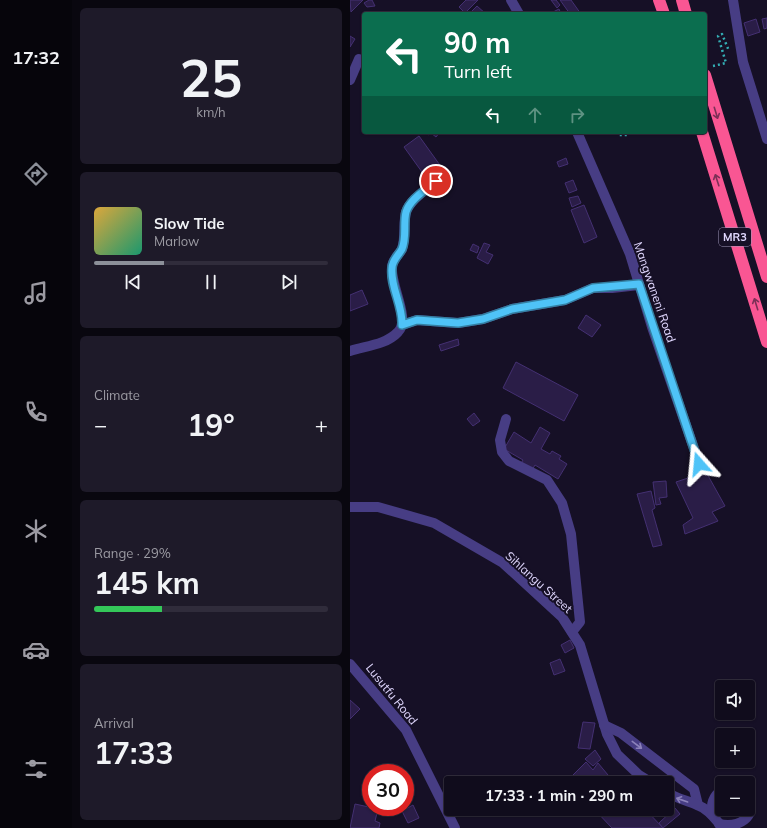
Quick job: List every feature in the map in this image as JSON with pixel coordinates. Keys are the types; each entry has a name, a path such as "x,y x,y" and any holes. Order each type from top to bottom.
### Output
{"highway":[{"path":"659,0 663,12"},
{"path":"682,0 685,12"},
{"name":"MR3","path":"709,71 767,277"},
{"name":"MR3","path":"703,134 767,342"}],"street":[{"path":"511,0 518,12"},
{"path":"733,0 743,62 767,139"},
{"path":"350,80 359,59"},
{"name":"Mangwaneni Road","path":"578,134 630,254 699,464"},
{"path":"350,352 385,342 398,332 402,325 402,316 393,282 392,267 402,249 406,230 406,212 414,200 436,181"},
{"path":"402,325 417,320 458,323 483,319 512,309 565,300 593,288 639,284"},
{"path":"506,419 500,440 502,452 510,461 546,480 562,503 571,534 580,622 572,632"},
{"name":"Sihlangu Street","path":"350,507 378,506 434,523 503,563 562,617 580,644 604,725 617,754 641,776"},
{"name":"Lusutfu Road","path":"350,664 406,730 455,828"},
{"path":"604,725 621,733 694,789 698,805"},
{"path":"674,796 698,805 712,815 721,826 731,828 743,824 749,816"},
{"path":"712,815 712,802 715,796"}],"path":[{"path":"709,71 726,63 718,36 722,34 730,56"},
{"path":"618,134 628,134"}],"building":[{"path":"350,0 363,0 351,12"},
{"path":"372,0 375,6 367,7 364,3"},
{"path":"466,0 478,0 466,12 459,7"},
{"path":"551,0 556,0 560,5 557,8"},
{"path":"560,0 571,0 580,12 569,12"},
{"path":"477,6 484,12 471,12"},
{"path":"559,9 560,12 553,12"},
{"path":"767,18 767,28 764,29 762,19"},
{"path":"756,19 760,32 748,36 744,23"},
{"path":"350,36 355,39 350,47"},
{"path":"419,136 442,168 427,179 404,147"},
{"path":"566,158 568,164 559,167 557,162"},
{"path":"573,180 577,190 569,193 565,183"},
{"path":"578,196 581,203 572,207 569,198"},
{"path":"584,205 597,237 584,243 571,210"},
{"path":"484,243 490,245 486,252 493,255 488,264 477,258"},
{"path":"473,244 479,247 477,253 470,250"},
{"path":"362,290 368,304 350,311 350,295"},
{"path":"586,315 601,325 592,337 578,328"},
{"path":"458,339 459,345 441,351 439,345"},
{"path":"516,362 578,395 564,421 503,388"},
{"path":"474,413 480,421 473,426 467,419"},
{"path":"540,427 550,433 541,449 550,454 552,451 561,456 559,459 567,464 558,479 535,465 531,472 520,465 523,460 504,449 514,432 531,443"},
{"path":"706,472 725,506 712,512 718,521 685,534 683,525 693,518 676,482"},
{"path":"666,481 667,497 659,498 661,504 656,505 653,482"},
{"path":"651,491 655,508 652,510 662,545 653,547 637,494"},
{"path":"570,640 574,648 565,653 561,645"},
{"path":"560,659 565,671 554,675 550,663"},
{"path":"350,700 360,709 350,719"},
{"path":"583,722 595,723 590,749 578,748"},
{"path":"595,750 601,759 593,766 585,759"},
{"path":"586,762 593,770 598,763 608,775 607,776 572,776"},
{"path":"355,804 362,806 362,816 376,816 375,821 380,823 379,828 350,828"},
{"path":"414,807 419,818 408,823 404,816 414,816"},
{"path":"675,808 680,814 663,828 659,823 666,816 674,816"},
{"path":"601,816 652,816 663,828 612,828"}],"route":[{"path":"436,181 414,200 406,212 406,230 402,249 396,257 392,267 393,282 402,316 402,325 417,320 458,323 483,319 512,309 565,300 583,294 593,288 612,288 639,284 652,327 699,464"}]}
